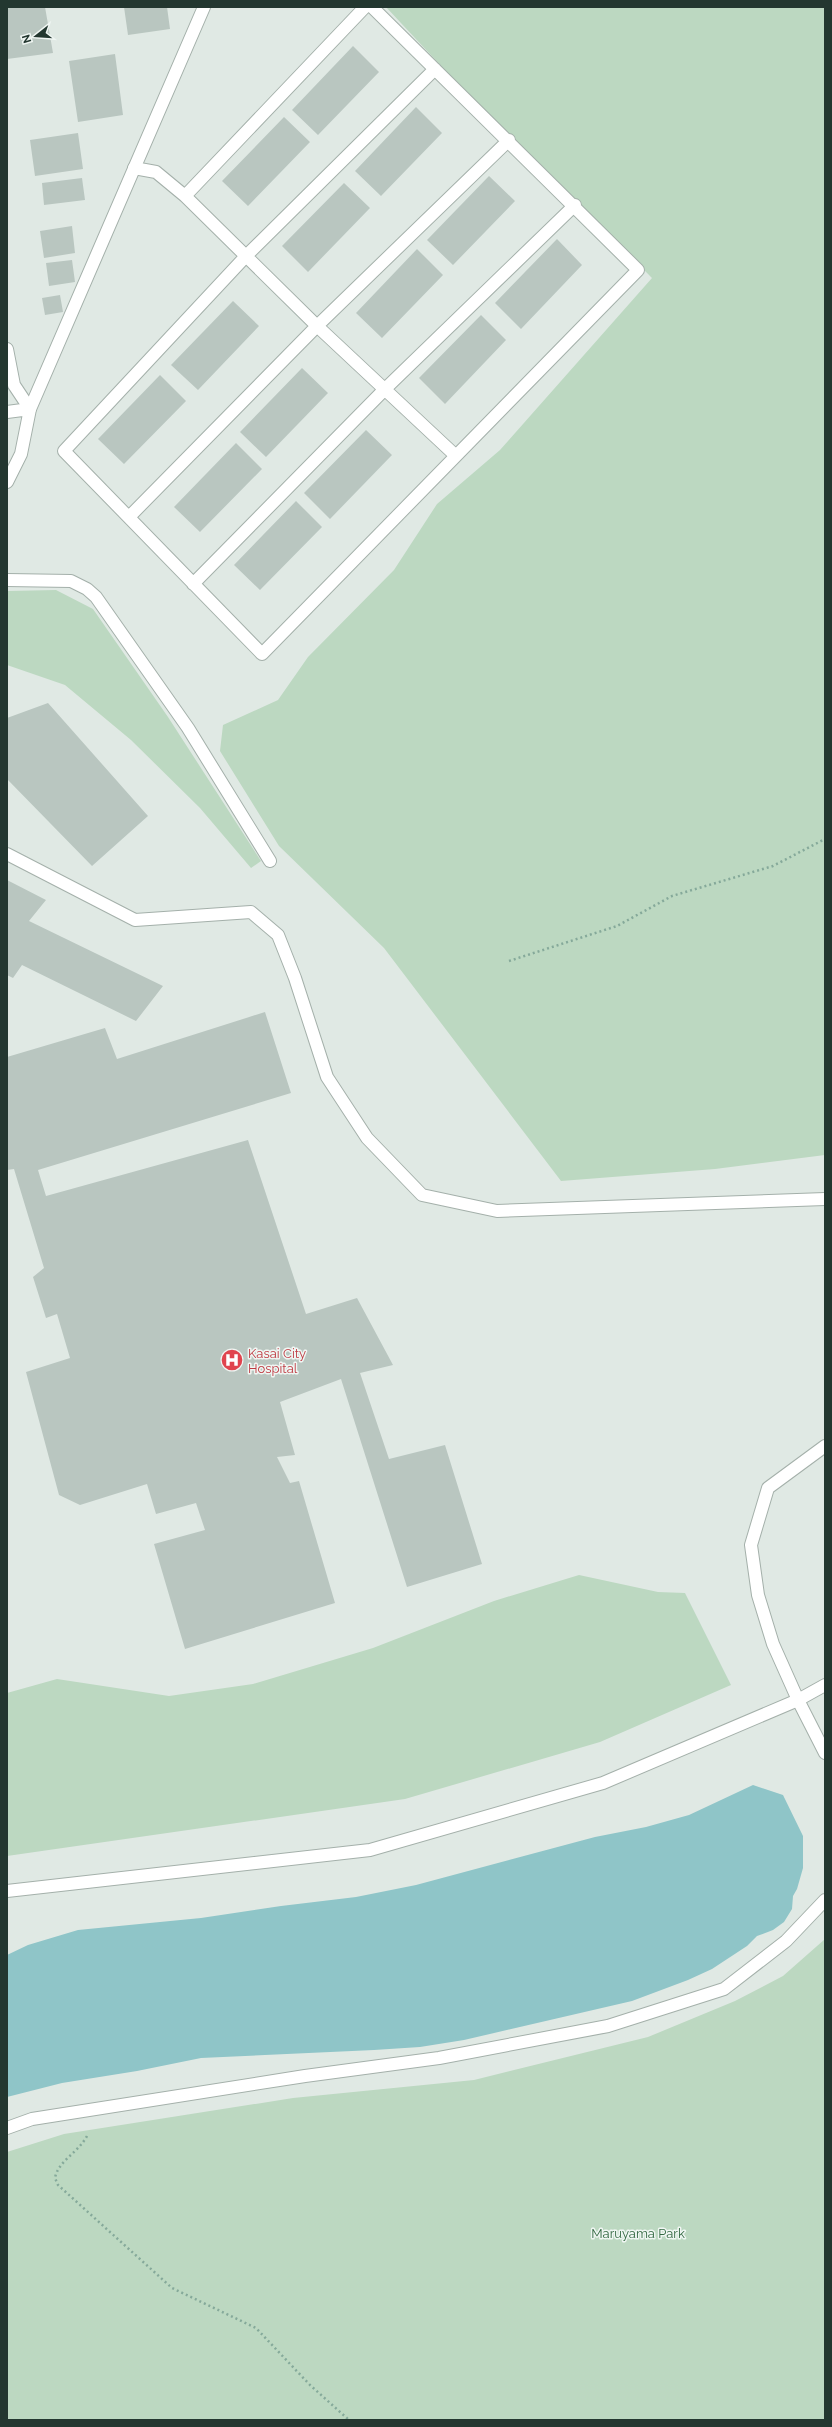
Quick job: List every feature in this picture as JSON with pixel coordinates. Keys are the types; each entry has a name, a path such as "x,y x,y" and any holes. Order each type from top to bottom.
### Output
{"street":[{"path":"7,482 21,454 30,409 204,7"},
{"path":"185,196 365,7"},
{"path":"372,7 575,205 638,270 262,654 64,451 247,255 435,69"},
{"path":"129,517 317,326 509,140"},
{"path":"134,168 156,172 185,196 247,255 317,326 456,456"},
{"path":"194,584 385,389 575,205"},
{"path":"7,349 14,385 30,409"},
{"path":"7,412 30,409"},
{"path":"7,580 71,581 87,589 96,597 188,728 270,861"},
{"path":"7,854 135,920 251,912 278,935 295,978 327,1077 367,1138 422,1195 497,1211 825,1199"},
{"path":"825,1446 768,1488 751,1545 758,1595 773,1644 798,1700 825,1753"},
{"path":"7,1891 370,1850 603,1783 798,1700 825,1685"},
{"path":"7,2128 32,2119 305,2076 440,2058 608,2026 724,1989 786,1941 825,1900"}],"path":[{"path":"509,961 617,926 672,896 773,866 825,839"},
{"path":"82,2112 89,2132 77,2152 58,2168 55,2178 58,2185 172,2288 260,2331 310,2384 349,2420"}],"green space":[{"path":"386,7 825,7 825,1155 715,1169 561,1181 384,948 279,846 220,751 223,725 278,700 308,657 394,570 437,504 500,450 652,278 443,68"},
{"path":"56,590 93,609 168,717 261,861 251,868 200,808 131,740 65,685 7,665 7,591"},
{"path":"579,1575 658,1592 685,1593 731,1685 600,1742 405,1799 7,1856 7,1693 57,1679 169,1696 253,1684 373,1648 494,1601"},
{"name":"Maruyama Park","path":"825,1939 825,2420 7,2420 7,2152 64,2134 293,2098 474,2080 648,2037 735,2001 783,1976"}],"water":[{"path":"753,1785 783,1795 803,1836 803,1868 797,1889 793,1896 792,1909 784,1922 773,1930 757,1936 747,1946 712,1969 688,1980 632,2001 464,2040 420,2047 201,2058 137,2071 62,2083 7,2097 7,1955 28,1945 78,1930 201,1918 356,1897 416,1885 595,1837 646,1827 689,1815"}],"building":[{"path":"7,7 45,7 53,53 7,59"},
{"path":"124,7 167,7 170,29 128,35"},
{"path":"353,46 379,72 318,135 292,110"},
{"path":"115,54 123,115 78,122 69,61"},
{"path":"416,107 442,133 381,196 355,171"},
{"path":"284,117 310,142 248,206 222,181"},
{"path":"78,133 83,169 35,176 30,140"},
{"path":"489,176 515,201 453,265 427,240"},
{"path":"82,178 85,200 44,205 42,183"},
{"path":"344,183 370,208 308,272 282,246"},
{"path":"72,226 75,253 44,258 40,231"},
{"path":"557,239 582,265 521,329 495,303"},
{"path":"417,249 443,275 382,338 356,313"},
{"path":"72,260 75,282 49,286 46,263"},
{"path":"60,295 63,312 45,315 42,298"},
{"path":"233,301 259,326 198,390 171,365"},
{"path":"481,315 506,340 445,404 419,378"},
{"path":"302,368 328,393 266,457 240,432"},
{"path":"160,375 186,401 124,464 98,439"},
{"path":"366,430 392,455 330,519 304,493"},
{"path":"236,443 262,469 200,532 174,507"},
{"path":"296,501 322,527 260,590 234,565"},
{"path":"48,703 148,816 92,866 7,779 7,718"},
{"path":"7,880 46,900 29,921 163,986 136,1021 22,965 13,978 7,975"},
{"path":"265,1012 291,1093 38,1170 46,1196 248,1140 306,1314 357,1298 393,1365 360,1373 389,1459 445,1445 482,1564 407,1587 341,1379 280,1402 295,1455 277,1457 290,1483 299,1481 335,1603 185,1649 154,1544 205,1530 196,1503 156,1514 147,1484 80,1505 59,1495 26,1372 70,1358 57,1314 46,1318 33,1277 44,1268 14,1169 7,1170 7,1057 105,1028 117,1059"}],"place":[{"name":"Kasai City Hospital","path":"232,1360"}]}
